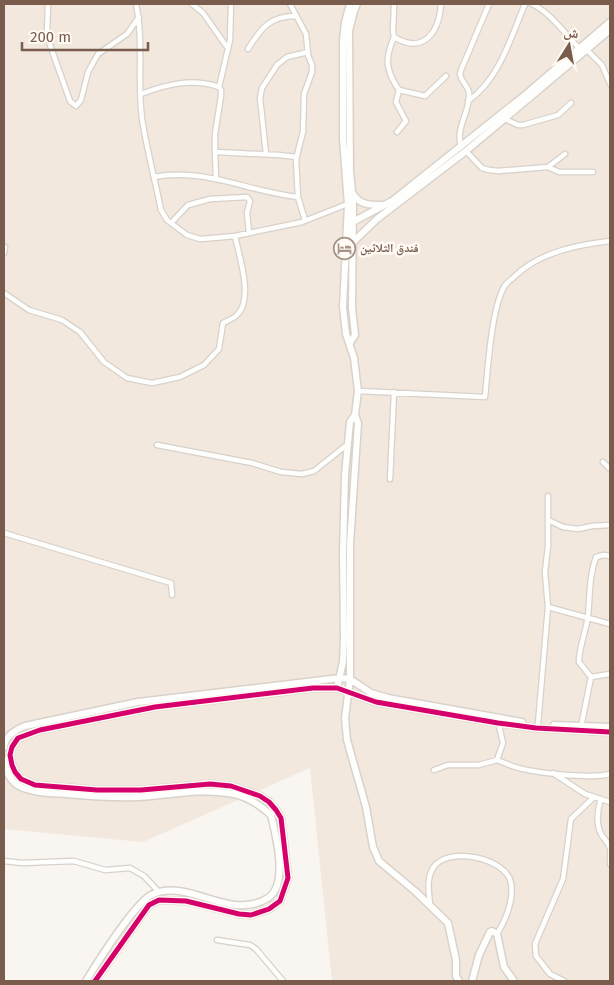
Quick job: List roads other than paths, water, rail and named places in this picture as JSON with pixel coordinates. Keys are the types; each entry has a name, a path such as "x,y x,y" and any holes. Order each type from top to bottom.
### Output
{"street":[{"path":"48,4 47,31 50,45 70,102 76,106 81,100 88,72 98,54 127,34 138,17"},
{"path":"136,4 141,41 142,119 161,210 171,223 187,235 200,238 235,236 305,220 350,203"},
{"path":"192,4 202,13 227,48"},
{"path":"216,179 214,134 221,96 220,87 230,40 231,4"},
{"path":"290,4 306,34 312,65 312,72 304,94 303,132 296,157 298,197 305,220"},
{"path":"350,4 345,22 342,49 343,139 350,203 352,308 355,335 350,344"},
{"path":"350,203 352,193 350,172 349,32 354,11 358,4"},
{"path":"394,4 394,37 388,52 388,72 399,90 396,102 406,121 396,132"},
{"path":"394,37 413,44 426,40 437,22 441,4"},
{"path":"489,4 460,75 468,89 468,101 459,138 464,148 482,168 489,170 548,167 559,172 593,172"},
{"path":"468,101 486,86 503,56 525,4"},
{"path":"532,4 602,65 610,84"},
{"path":"248,48 267,24 283,16 296,16"},
{"path":"350,224 385,205 505,119 583,50 610,22"},
{"path":"346,248 464,148 610,30"},
{"path":"266,154 260,98 262,88 277,65 287,57 308,52"},
{"path":"399,90 425,96 446,76"},
{"path":"141,94 176,83 194,82 220,87"},
{"path":"505,119 518,125 532,123 558,115 571,103"},
{"path":"215,152 296,157"},
{"path":"548,167 565,154"},
{"path":"154,177 166,174 216,179 280,195 298,197"},
{"path":"352,193 362,203 385,205"},
{"path":"171,223 188,205 210,199 247,197 250,201 247,214 249,233"},
{"path":"350,224 346,248 343,307 346,334 357,371 358,391 355,415 358,423 350,544 350,679 345,718 347,740 366,807 373,847 379,861 448,923 456,960 456,976 459,981"},
{"path":"4,293 29,310 62,320 80,332 104,362 127,378 152,383 180,377 204,365 219,349 223,323 237,315 245,300 245,287 235,236"},
{"path":"358,391 486,396 497,306 505,286 534,262 562,250 610,241"},
{"path":"4,253 5,247"},
{"path":"390,478 394,392"},
{"path":"337,688 343,662 343,554 348,444 350,422 355,415"},
{"path":"157,445 252,463 281,472 302,474 314,471 348,444"},
{"path":"603,462 610,468"},
{"path":"538,724 548,607 544,572 548,546 548,496"},
{"path":"548,520 563,527 578,529 610,525"},
{"path":"4,533 171,582 172,595"},
{"path":"592,677 579,662 579,650 588,617 591,570 596,557 610,556"},
{"path":"548,607 610,624"},
{"path":"592,677 610,674"},
{"path":"581,727 592,677"},
{"path":"4,747 4,742 14,731 25,726 138,702 340,678 350,679 371,693 388,698 536,728 610,732"},
{"path":"95,981 149,905 159,900 186,901 239,914 251,915 262,912 280,901 288,878 281,818 269,802 260,796 230,786 210,784 142,790 97,790 35,785 21,778 15,772 12,764 10,755 12,747 18,738 40,730 155,707 313,688 337,688 376,702 498,720 581,727 610,727"},
{"path":"497,760 503,743 498,720"},
{"path":"4,759 5,767 11,780 20,787 38,791 135,797 210,791 249,798 271,815 278,850 280,877 278,886 273,894 265,900 250,905 238,906 184,892 159,892 147,896 112,941 86,981"},
{"path":"434,770 448,765 479,765 497,760 512,766 552,773 580,776 610,774"},
{"path":"552,773 585,794 610,802"},
{"path":"564,981 550,974 536,956 535,944 563,879 571,819 594,797"},
{"path":"601,799 598,808 598,823 602,835 610,848 610,864"},
{"path":"430,905 428,881 433,868 439,861 450,855 475,857 491,862 505,872 511,881 510,903 505,920 497,934 504,966 514,981"},
{"path":"4,861 22,863 74,861 105,870 130,868 144,876 159,892"},
{"path":"472,981 479,955 490,932 492,931 497,934"},
{"path":"217,940 250,945 256,949 284,981"}],"place":[{"name":"فندق الثلاثين","path":"344,248"}]}
